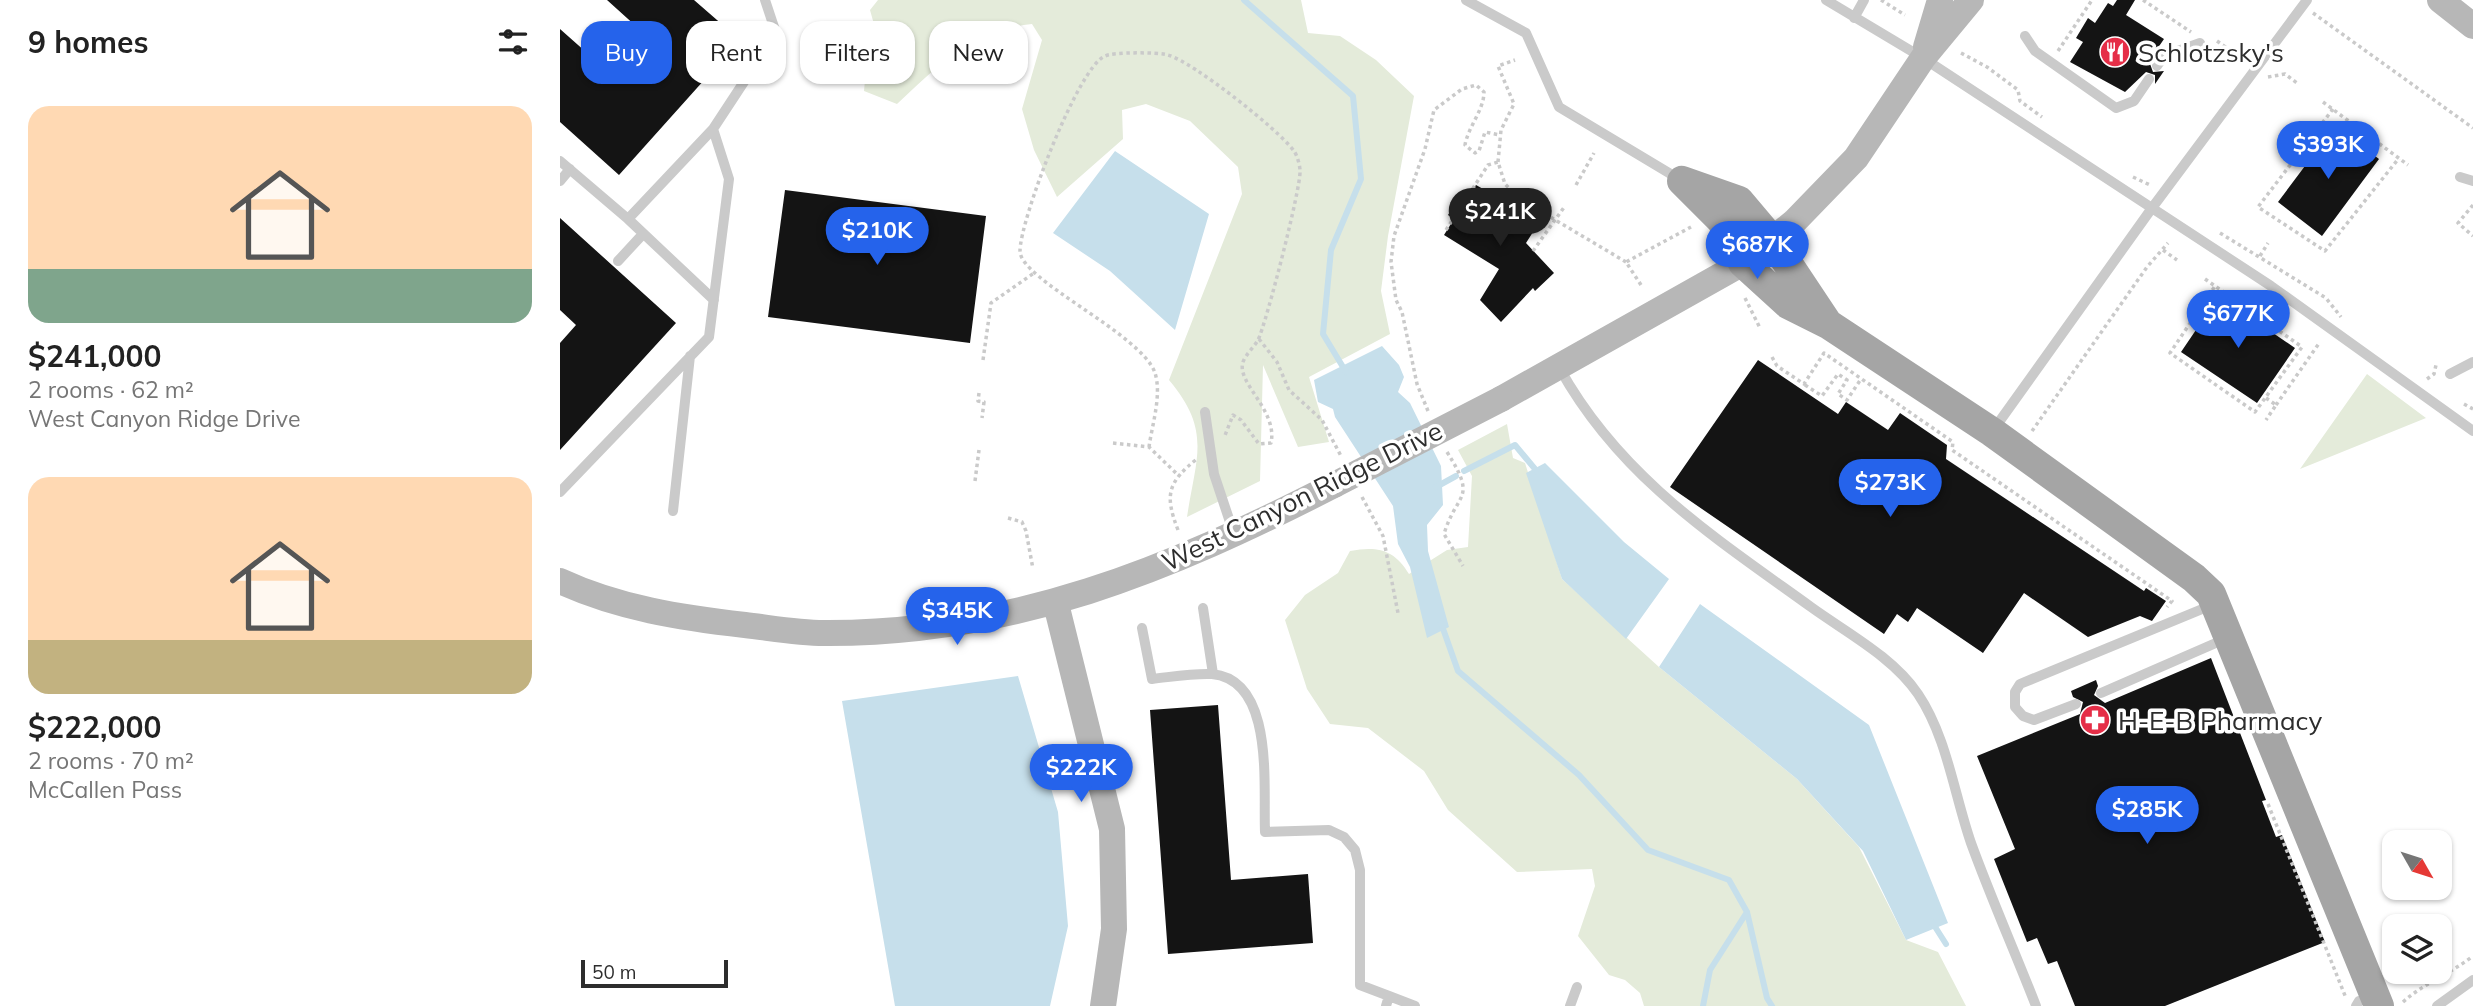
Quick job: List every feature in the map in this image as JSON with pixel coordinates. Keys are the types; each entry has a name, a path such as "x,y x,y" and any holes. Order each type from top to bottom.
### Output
{"main road":[{"path":"1682,181 1739,201 1772,240 1828,324"},
{"path":"1682,181 1722,221 1743,263 1788,304 1828,324 1992,432 2194,578 2211,594 2367,1002"}],"street":[{"name":"West Canyon Ridge Drive","path":"1923,58 1940,0"},
{"name":"West Canyon Ridge Drive","path":"560,581 587,593 649,611 716,622 822,633 910,630 989,619 1056,604 1138,574 1334,485 1560,369 1743,263 1811,206 1856,158 1923,58 1971,0"},
{"path":"2440,0 2473,26"},
{"path":"1056,604 1112,830 1114,929 1103,1006"}],"lane":[{"path":"628,219 713,129 776,33 765,0"},
{"path":"1466,0 1525,33 1559,107 1682,181"},
{"path":"1826,0 1923,58 2271,286 2473,431"},
{"path":"1854,18 1864,0"},
{"path":"1992,432 2152,208 2305,3"},
{"path":"2025,36 2035,51 2116,108 2133,101 2149,79"},
{"path":"2157,66 2164,56 2200,43"},
{"path":"560,492 709,337 729,179 713,129"},
{"path":"560,161 628,219 714,300"},
{"path":"560,181 570,169"},
{"path":"2460,177 2473,181"},
{"path":"618,261 643,233"},
{"path":"673,511 690,356"},
{"path":"2450,373 2473,362"},
{"path":"1560,369 1596,427 1644,480 1734,552 1896,668 1918,694 1937,731 1972,844 2036,1006"},
{"path":"1205,412 1214,474 1233,532"},
{"path":"2076,704 2034,720 2023,716 2015,707 2015,692 2020,684 2215,604"},
{"path":"1203,608 1213,674"},
{"path":"1142,628 1153,679 1213,674 1238,683 1251,699 1259,719 1265,832 1329,831 1344,837 1355,850 1360,870 1360,985 1387,1001 1415,1006"},
{"path":"2101,693 2228,638"},
{"path":"2437,1006 2473,980"},
{"path":"1570,1006 1577,987"}],"path":[{"path":"1881,0 1905,15"},
{"path":"2056,53 2092,0"},
{"path":"2144,0 2193,33"},
{"path":"2305,3 2473,128"},
{"path":"2217,41 2241,58"},
{"path":"1961,53 1987,66 2018,90 2020,101 2044,118"},
{"path":"1149,447 1157,387 1155,372 1141,354 1035,272 1022,260 1020,250 1031,201 1074,95 1097,60 1108,54 1168,55 1241,101 1295,152 1300,171 1259,339 1242,363 1243,375 1267,410 1274,432 1272,443 1259,444 1241,420 1233,415 1224,439 1177,474 1168,505 1178,530"},
{"path":"1515,60 1498,66 1514,104 1500,135 1498,162 1501,177 1510,191 1626,262 1641,285"},
{"path":"2268,77 2285,74 2297,83"},
{"path":"1433,421 1416,384 1402,312 1396,300 1391,261 1394,236 1438,105 1462,89 1476,85 1484,92 1484,99 1467,132 1465,145 1475,153 1479,151 1485,132 1500,135"},
{"path":"2323,102 2408,165"},
{"path":"2333,109 2258,207 2325,251 2399,159"},
{"path":"1576,185 1594,153"},
{"path":"1446,230 1488,165 1498,162"},
{"path":"2122,170 2150,185"},
{"path":"2473,205 2458,223 2473,236"},
{"path":"1534,251 1558,220 1565,206"},
{"path":"1626,262 1691,227"},
{"path":"2028,436 2147,267 2168,243"},
{"path":"2260,256 2268,243"},
{"path":"2164,250 2177,260"},
{"path":"983,360 991,303 1035,272"},
{"path":"2205,279 2215,286 2302,347 2255,412 2170,353 2215,286"},
{"path":"1744,297 1760,328"},
{"path":"2266,419 2320,342"},
{"path":"1804,384 1824,353 1953,442 1952,450 2172,601 2164,611 2171,615"},
{"path":"1772,357 1777,366 1822,396 1838,374 1847,380 1838,394 1847,400 1861,379"},
{"path":"2294,358 2304,365"},
{"path":"2428,380 2436,365"},
{"path":"979,393 978,401 984,402 982,418"},
{"path":"2266,398 2276,405"},
{"path":"2464,404 2473,409"},
{"path":"1113,443 1149,447 1177,474"},
{"path":"1443,446 1463,481 1459,507 1444,534 1463,566"},
{"path":"975,481 979,450"},
{"path":"1996,481 2001,475"},
{"path":"1008,518 1022,522 1033,569"},
{"path":"2265,798 2367,1002 2422,985 2453,971 2473,956"}],"green space":[{"path":"878,0 1301,0 1308,33 1340,36 1376,60 1414,96 1388,236 1381,291 1390,334 1309,377 1329,442 1298,447 1263,365 1260,481 1187,517 1198,445 1191,414 1169,380 1242,194 1238,167 1190,121 1146,104 1122,110 1123,139 1057,197 1034,150 1022,109 1042,40 1032,24 1028,25 1028,21 929,21 929,75 897,104 864,91 865,84 915,84 915,21 873,21 870,10"},
{"path":"2367,374 2426,418 2300,469"},
{"path":"1507,424 1513,458 1525,463 1562,579 1659,667 1797,779 1859,847 1906,940 1938,952 1966,1006 1644,1006 1640,993 1625,980 1609,975 1578,936 1595,886 1592,869 1517,872 1448,810 1424,771 1368,728 1330,724 1307,689 1285,620 1305,595 1338,573 1350,551 1384,551 1397,559 1409,574 1447,550 1468,547 1472,476 1458,450"}],"water":[{"path":"1115,151 1209,214 1175,330 1110,271 1053,233"},
{"path":"1382,346 1399,365 1404,377 1398,392 1410,403 1441,466 1443,505 1427,525 1428,551 1449,627 1427,638 1410,567 1398,544 1393,506 1335,417 1333,409 1318,402 1314,380"},
{"path":"1545,463 1624,542 1669,579 1626,639 1562,579 1526,473"},
{"path":"1700,604 1869,725 1948,923 1906,940 1863,851 1797,779 1659,667"},
{"path":"1018,676 1058,812 1068,926 1050,1006 895,1006 842,701"}],"building":[{"path":"607,0 694,0 718,21 686,21 686,84 701,84 619,175 560,122 560,29 581,48 581,84 672,84 672,21 630,21"},
{"name":"Schlotzsky's","path":"2117,0 2135,0 2126,15 2164,39 2149,61 2153,72 2164,71 2155,84 2155,75 2146,72 2125,92 2070,62 2083,42 2076,38 2088,18 2095,23 2108,3 2113,6"},
{"path":"2335,126 2379,159 2322,236 2278,202"},
{"path":"1476,185 1540,221 1526,243 1554,273 1535,291 1533,288 1501,322 1480,300 1499,269 1444,235 1454,219 1448,215 1456,202 1463,206"},
{"path":"785,190 986,216 970,343 768,317"},
{"path":"560,218 676,323 560,450 560,343 576,325 560,310"},
{"path":"2219,296 2295,348 2257,403 2181,352"},
{"path":"1758,360 1838,414 1846,402 1888,430 1900,413 1947,445 1946,459 2144,591 2146,588 2166,601 2152,621 2140,616 2088,637 2024,593 1983,653 1917,608 1908,622 1897,614 1884,634 1670,487"},
{"path":"2211,658 2266,800 2262,801 2276,837 2282,835 2325,942 2165,1006 2075,1006 2057,961 2048,964 2037,938 2027,942 1994,859 2015,849 1977,756 2080,714 2083,702 2073,697 2071,691 2096,680 2098,686 2094,695 2105,703"},
{"path":"1218,705 1231,880 1308,874 1313,943 1168,954 1150,710"}],"waterway":[{"path":"1244,0 1353,96 1361,179 1331,250 1323,334 1346,372"},
{"path":"1464,471 1515,445 1540,475"},
{"path":"1436,487 1456,476"},
{"path":"1441,623 1458,671 1579,775 1648,850 1729,880 1747,912 1767,998 1772,1006"},
{"path":"1703,1006 1710,970 1747,912"},
{"path":"1932,922 1946,944"}],"place":[{"name":"Schlotzsky's","path":"2115,52"},
{"name":"H-E-B Pharmacy","path":"2095,720"}]}
